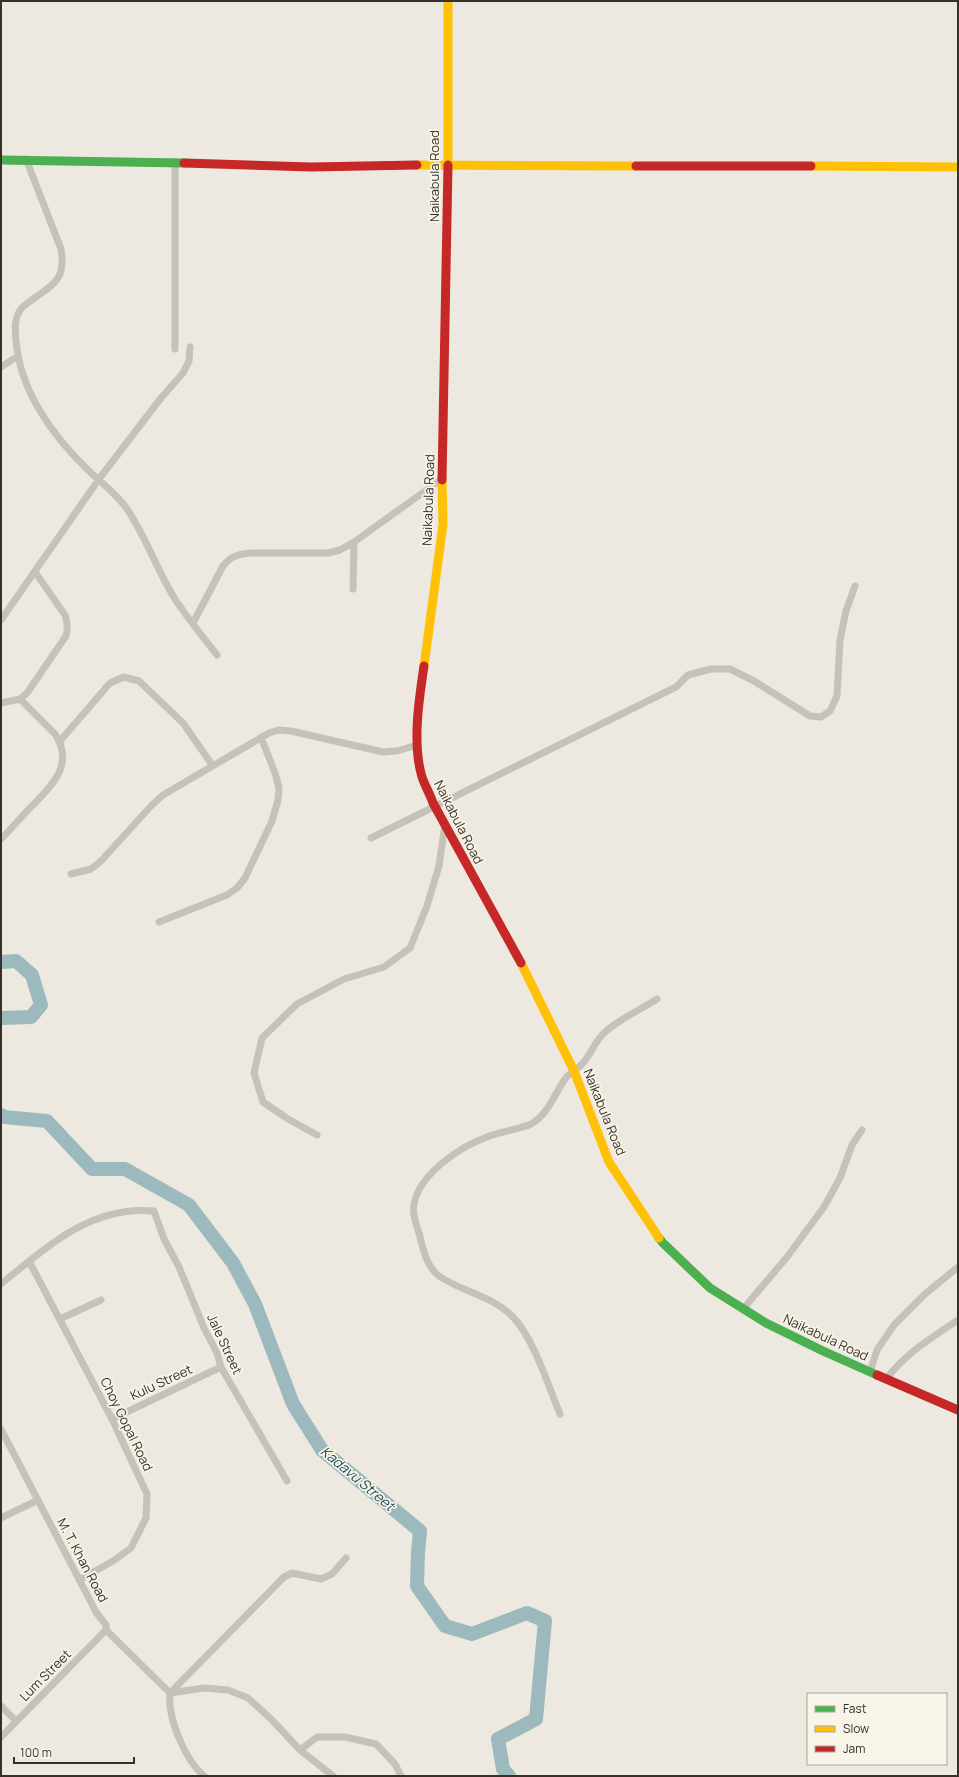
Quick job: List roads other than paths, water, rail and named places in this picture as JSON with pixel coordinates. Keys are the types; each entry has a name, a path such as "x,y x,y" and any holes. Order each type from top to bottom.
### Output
{"street":[{"name":"Naikabula Road","path":"448,1 445,399 442,478 443,524 420,692 417,745 422,776 435,806 531,981 574,1071 609,1162 663,1243 710,1288 766,1323 870,1372 958,1410"},
{"path":"1,160 311,167 447,165 958,167"},
{"path":"26,160 61,249 63,261 61,274 56,283 22,308 15,326 18,356 32,397 52,430 69,450 113,491 127,509 176,599 217,655"},
{"path":"175,163 176,349"},
{"path":"1,620 99,479 161,398 183,373 189,361 190,347"},
{"path":"1,367 18,356"},
{"path":"193,623 223,566 229,559 238,554 328,553 340,550 354,542 442,478"},
{"path":"353,589 354,542"},
{"path":"1,703 20,699 27,693 66,636 68,629 65,616 35,572"},
{"path":"371,838 676,687 688,675 711,669 730,669 754,681 810,716 821,717 830,711 837,696 840,640 846,611 856,586"},
{"path":"60,741 110,683 119,678 129,678 139,681 183,723 213,766"},
{"path":"1,839 55,781 62,763 60,741 20,699"},
{"path":"71,874 91,869 101,861 151,806 163,795 261,738 279,730 291,731 383,752 396,751 417,745"},
{"path":"159,922 227,895 237,888 245,878 272,821 278,800 279,788 275,773 261,738"},
{"path":"317,1135 288,1119 263,1102 254,1073 262,1038 297,1004 344,979 384,967 410,948 427,906 439,866 445,824"},
{"path":"560,1414 533,1351 521,1327 512,1316 500,1306 438,1275 429,1264 416,1224 413,1205 425,1182 447,1159 467,1146 488,1136 531,1124 541,1116 567,1076 584,1062 603,1034 657,999"},
{"path":"743,1309 787,1257 824,1207 840,1178 852,1145 862,1130"},
{"name":"Jale Street","path":"29,1261 59,1238 96,1218 139,1210 154,1212 164,1239 179,1266 204,1328 217,1353 221,1367 287,1481"},
{"path":"1,1284 29,1261"},
{"name":"Choy Gopal Road","path":"29,1261 112,1419 147,1494 146,1518 131,1548 113,1561 79,1580"},
{"path":"870,1372 877,1350 894,1325 925,1294 958,1267"},
{"path":"60,1319 101,1300"},
{"path":"886,1379 899,1362 914,1349 958,1320"},
{"name":"Kulu Street","path":"112,1419 221,1367"},
{"name":"M. T. Khan Road","path":"1,1430 96,1612 106,1625 106,1630 170,1693"},
{"path":"1,1518 38,1500"},
{"path":"204,1776 192,1763 180,1739 173,1721 169,1701 170,1693 284,1577 292,1573 321,1580 332,1574 346,1558"},
{"name":"Lum Street","path":"1,1737 106,1630"},
{"path":"170,1693 204,1688 228,1690 248,1698 272,1720 300,1750 333,1776"},
{"path":"1,1706 16,1721"},
{"path":"300,1750 317,1737 345,1737 376,1744 395,1764 401,1776"}],"waterway":[{"name":"Kadavu Street","path":"1,962 16,961 32,975 41,1005 31,1017 1,1018"},
{"name":"Kadavu Street","path":"1,1115 4,1117 47,1121 92,1169 125,1169 189,1205 233,1263 255,1304 293,1404 322,1450 420,1531 417,1586 445,1626 472,1634 527,1613 545,1621 536,1719 498,1739 503,1769 509,1776"}]}
